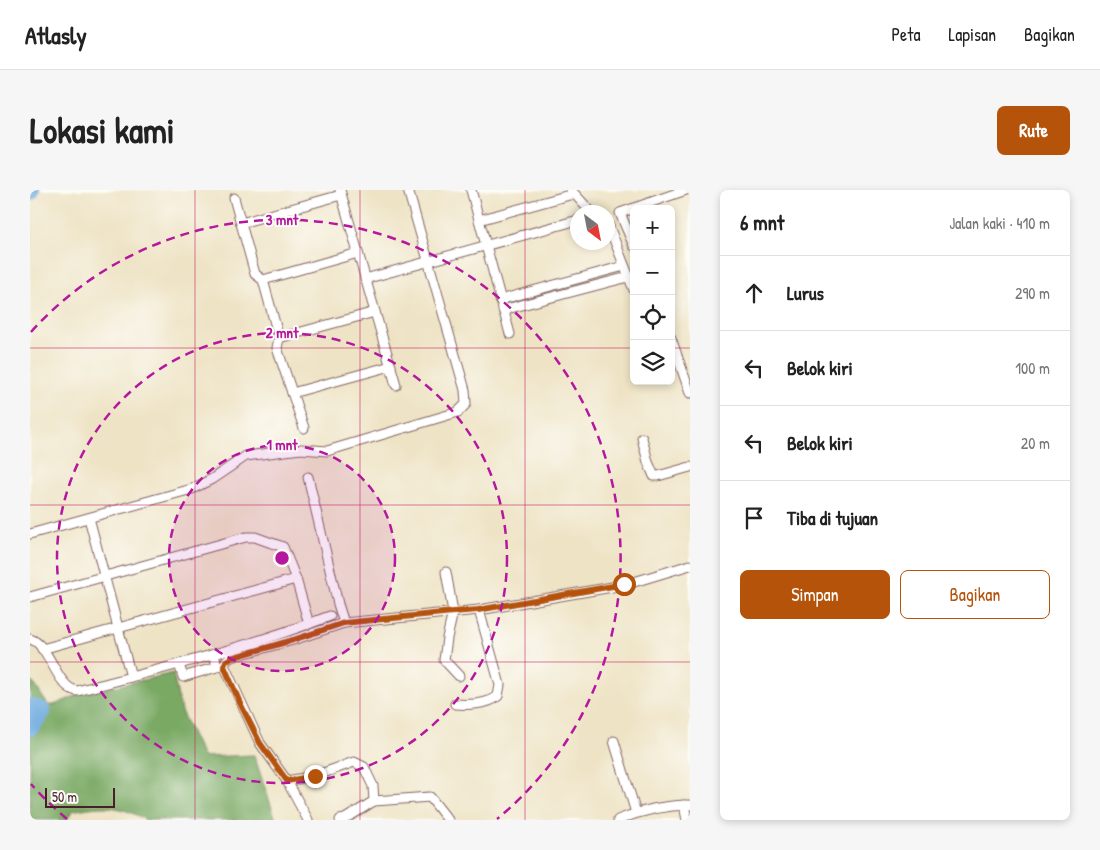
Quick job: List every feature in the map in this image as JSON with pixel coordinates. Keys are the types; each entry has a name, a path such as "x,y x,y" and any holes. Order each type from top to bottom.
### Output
{"street":[{"path":"30,534 192,489 212,479 246,456 301,448 327,451 458,412 466,404 465,390 408,190"},
{"path":"471,190 510,334"},
{"path":"643,205 686,190"},
{"path":"479,220 572,192 584,205"},
{"path":"241,223 340,193 396,385"},
{"path":"234,198 255,274 263,280 280,338 278,348 304,428"},
{"path":"630,210 620,213 630,237"},
{"path":"365,278 570,222"},
{"path":"615,242 630,281"},
{"path":"263,280 358,253"},
{"path":"500,300 624,266"},
{"path":"503,310 628,277"},
{"path":"564,282 567,293"},
{"path":"280,338 375,312"},
{"path":"672,340 690,393"},
{"path":"292,393 391,366"},
{"path":"642,438 648,462 654,476 690,467"},
{"path":"308,477 344,623"},
{"path":"89,518 131,677"},
{"path":"30,596 246,537 255,537 283,547 296,579 309,624"},
{"path":"308,820 287,781 260,743 224,666 226,661 344,623 478,610 624,584 690,565"},
{"path":"446,572 453,612 444,660 459,676"},
{"path":"42,650 296,579"},
{"path":"455,704 469,705 494,699 498,696 500,685 478,610"},
{"path":"30,639 38,644 72,690 77,691 214,654 330,616"},
{"path":"179,664 182,676 217,667 214,654"},
{"path":"614,741 636,813"},
{"path":"287,781 315,776 354,762 364,766 373,786 374,802"},
{"path":"340,820 374,802 430,798 448,820"},
{"path":"618,820 636,813 687,805 687,820"}],"green space":[{"path":"173,673 181,711 203,757 254,755 276,820 146,820 127,811 101,807 72,811 67,820 30,820 30,680 48,705 54,705 78,695"}],"waterway":[{"path":"30,707 42,711 30,727"}],"route":[{"path":"315,776 287,781 260,743 224,666 226,661 344,623 478,610 624,584"}]}
